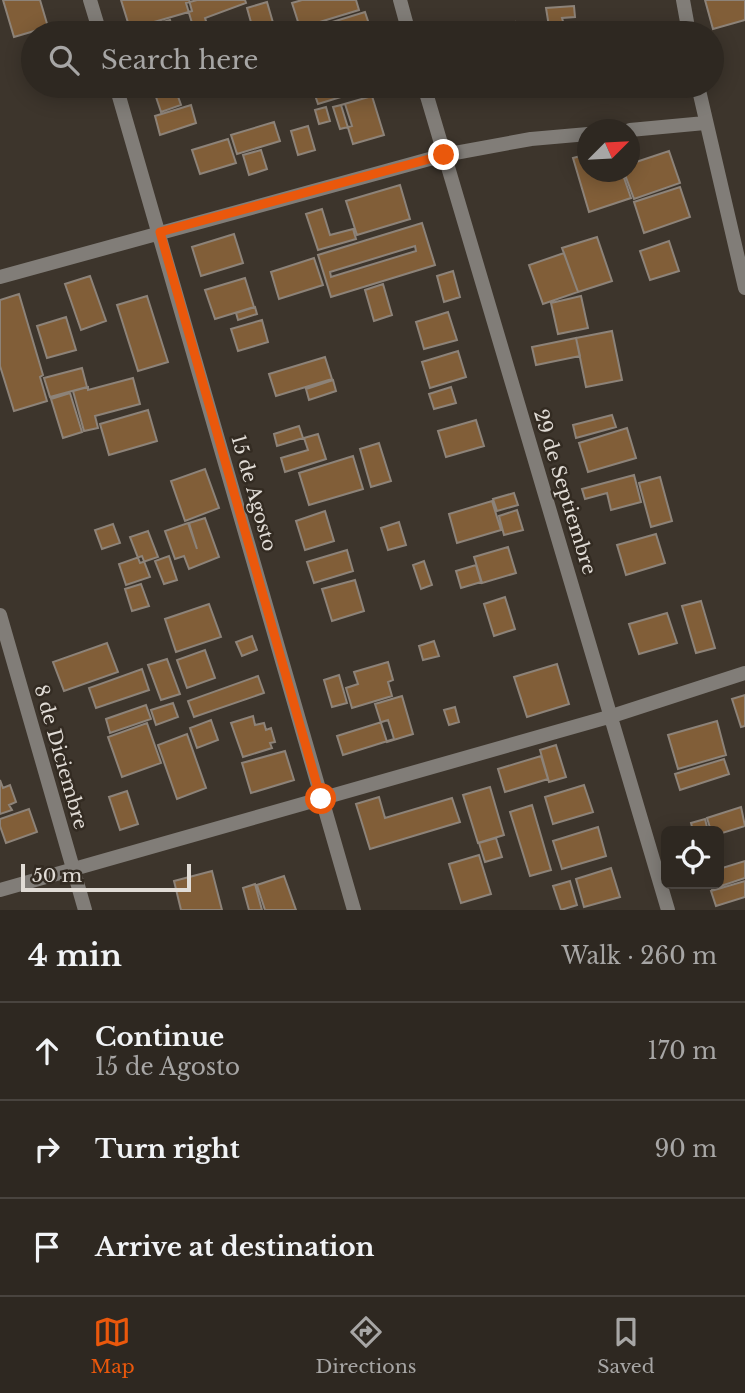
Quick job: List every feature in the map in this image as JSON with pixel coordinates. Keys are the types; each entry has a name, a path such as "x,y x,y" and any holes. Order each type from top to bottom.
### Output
{"street":[{"path":"90,0 96,21"},
{"path":"400,0 406,21"},
{"path":"682,0 686,21"},
{"name":"15 de Agosto","path":"120,98 354,910"},
{"name":"29 de Septiembre","path":"427,98 668,910"},
{"path":"700,98 745,286"},
{"path":"640,129 705,123"},
{"path":"0,277 444,155 531,139 577,135"},
{"name":"8 de Diciembre","path":"0,615 85,910"},
{"path":"0,890 612,716 745,673"}],"building":[{"path":"3,0 40,0 46,21 21,21 21,35 14,37"},
{"path":"121,0 189,0 192,11 158,21 128,21"},
{"path":"197,0 245,0 246,3 205,18 206,21 191,21 186,3"},
{"path":"302,0 356,0 359,10 323,21 298,21 292,3"},
{"path":"705,0 745,0 745,20 724,26 724,21 711,21"},
{"path":"267,2 273,21 251,21 247,8"},
{"path":"574,6 575,17 562,18 563,21 548,21 546,8"},
{"path":"365,12 368,21 336,21"},
{"path":"156,98 179,98 181,105 161,112"},
{"path":"316,98 338,98 318,104"},
{"path":"373,98 384,135 353,144 341,105"},
{"path":"345,104 352,126 340,129 333,107"},
{"path":"191,105 196,123 160,135 155,116"},
{"path":"326,107 330,121 319,124 315,110"},
{"path":"274,122 280,141 237,154 231,135"},
{"path":"308,126 315,150 298,155 291,131"},
{"path":"228,139 236,163 200,174 192,150"},
{"path":"261,150 267,169 249,175 243,155"},
{"path":"669,151 680,183 634,199 628,182 640,182 640,161"},
{"path":"580,182 625,182 631,198 589,212"},
{"path":"400,185 410,219 357,235 346,201"},
{"path":"680,187 690,217 644,233 634,202"},
{"path":"322,209 330,235 353,229 356,239 318,250 306,214"},
{"path":"422,223 435,265 331,297 318,255","holes":["415,246 416,251 331,277 330,272"]},
{"path":"234,234 243,263 201,276 192,247"},
{"path":"597,237 612,281 578,292 562,248"},
{"path":"669,241 679,271 650,280 640,251"},
{"path":"564,253 578,292 543,304 529,265"},
{"path":"314,258 323,285 279,299 271,272"},
{"path":"453,271 460,297 444,302 437,276"},
{"path":"90,276 106,321 81,330 65,284"},
{"path":"245,278 254,307 215,319 205,290"},
{"path":"383,284 392,315 374,321 365,290"},
{"path":"19,294 43,375 40,377 47,401 14,411 0,366 0,300"},
{"path":"147,296 168,362 138,371 117,305"},
{"path":"581,296 588,328 558,334 551,303"},
{"path":"255,307 257,314 238,320 236,313"},
{"path":"448,312 457,340 424,349 416,322"},
{"path":"66,317 76,350 47,358 37,326"},
{"path":"262,320 268,342 238,351 231,329"},
{"path":"612,331 622,380 586,387 576,338"},
{"path":"576,338 580,356 536,365 532,347"},
{"path":"458,351 466,377 430,388 422,362"},
{"path":"325,357 332,379 276,396 269,374"},
{"path":"82,368 87,387 50,397 44,378"},
{"path":"133,378 140,404 95,416 98,428 84,431 73,391 88,387 88,390"},
{"path":"333,380 336,391 309,400 306,389"},
{"path":"451,387 456,403 434,409 429,394"},
{"path":"70,393 82,432 63,438 51,399"},
{"path":"148,410 157,441 109,455 100,424"},
{"path":"612,415 616,427 576,438 573,425"},
{"path":"476,420 484,446 446,457 438,431"},
{"path":"299,426 303,438 277,446 274,434"},
{"path":"627,428 636,458 588,472 579,443"},
{"path":"318,434 326,459 285,472 281,458 308,450 304,438"},
{"path":"379,443 391,481 371,487 360,449"},
{"path":"353,456 363,489 309,505 299,473"},
{"path":"205,469 219,508 185,521 171,481"},
{"path":"634,475 641,502 611,510 607,493 585,499 582,489"},
{"path":"660,477 672,521 651,527 639,483"},
{"path":"514,493 518,505 497,511 493,499"},
{"path":"492,501 501,530 457,543 449,514"},
{"path":"517,510 523,530 504,535 499,516"},
{"path":"325,511 334,541 305,550 296,521"},
{"path":"205,518 219,557 189,569 184,556 175,559 165,531 188,523 197,549 189,523"},
{"path":"399,522 406,545 388,550 381,528"},
{"path":"113,524 120,543 102,549 95,530"},
{"path":"148,531 158,557 140,563 130,537"},
{"path":"656,534 665,563 626,575 617,545"},
{"path":"508,547 516,573 482,583 474,557"},
{"path":"347,550 353,571 314,583 307,562"},
{"path":"142,556 150,577 126,585 119,564"},
{"path":"169,556 177,580 164,584 155,561"},
{"path":"424,561 432,585 421,589 413,565"},
{"path":"476,565 481,582 461,588 456,571"},
{"path":"355,580 364,611 332,621 322,589"},
{"path":"141,584 149,606 132,611 125,589"},
{"path":"505,597 515,629 494,636 484,604"},
{"path":"701,601 715,648 696,653 682,606"},
{"path":"209,604 221,637 176,652 165,619"},
{"path":"667,613 677,643 639,654 629,624"},
{"path":"252,636 257,650 242,656 236,642"},
{"path":"434,641 439,656 423,660 419,646"},
{"path":"107,643 118,672 64,691 53,662"},
{"path":"205,650 215,678 187,688 177,660"},
{"path":"167,659 180,694 161,700 148,665"},
{"path":"388,662 393,680 388,682 392,696 352,708 346,688 358,684 354,672"},
{"path":"557,664 569,704 527,717 514,677"},
{"path":"142,669 149,690 96,708 89,688"},
{"path":"339,675 347,703 332,707 324,680"},
{"path":"258,676 264,693 194,717 188,701"},
{"path":"745,695 745,726 741,727 732,699"},
{"path":"402,696 413,734 387,742 375,704"},
{"path":"173,703 178,717 156,725 151,710"},
{"path":"146,705 151,719 110,733 106,719"},
{"path":"455,707 459,722 449,725 444,710"},
{"path":"253,716 255,725 264,723 266,730 271,728 275,742 270,743 272,748 243,757 231,723"},
{"path":"211,720 218,740 197,748 190,728"},
{"path":"388,720 394,739 343,755 337,736"},
{"path":"717,721 726,755 678,769 668,735"},
{"path":"147,723 161,763 122,777 108,737"},
{"path":"187,734 206,788 177,799 158,745"},
{"path":"556,745 566,777 549,782 540,750"},
{"path":"285,751 294,780 251,793 242,763"},
{"path":"541,756 548,779 505,792 498,769"},
{"path":"724,759 729,774 680,790 675,774"},
{"path":"0,780 3,788 10,785 16,802 9,805 12,810 0,814"},
{"path":"584,785 593,812 553,824 545,797"},
{"path":"490,787 504,835 478,843 463,795"},
{"path":"127,791 138,824 120,830 109,797"},
{"path":"379,797 385,818 452,798 460,822 370,849 356,804"},
{"path":"532,805 551,870 530,876 510,812"},
{"path":"741,807 745,826 724,832 724,826 709,826 707,818"},
{"path":"29,809 37,832 6,843 0,819"},
{"path":"705,819 707,826 692,826 691,823"},
{"path":"598,827 606,856 562,869 553,841"},
{"path":"496,838 502,857 485,862 479,843"},
{"path":"479,855 491,894 461,903 449,864"},
{"path":"745,861 745,878 724,885 724,867"},
{"path":"611,868 620,897 584,907 576,879"},
{"path":"212,871 222,910 181,910 174,881"},
{"path":"284,876 296,910 265,910 257,885"},
{"path":"570,881 577,905 561,910 553,886"},
{"path":"745,881 745,897 716,906 711,891"},
{"path":"255,884 262,910 249,910 243,888"}],"route":[{"path":"321,799 160,232 444,155"}]}
